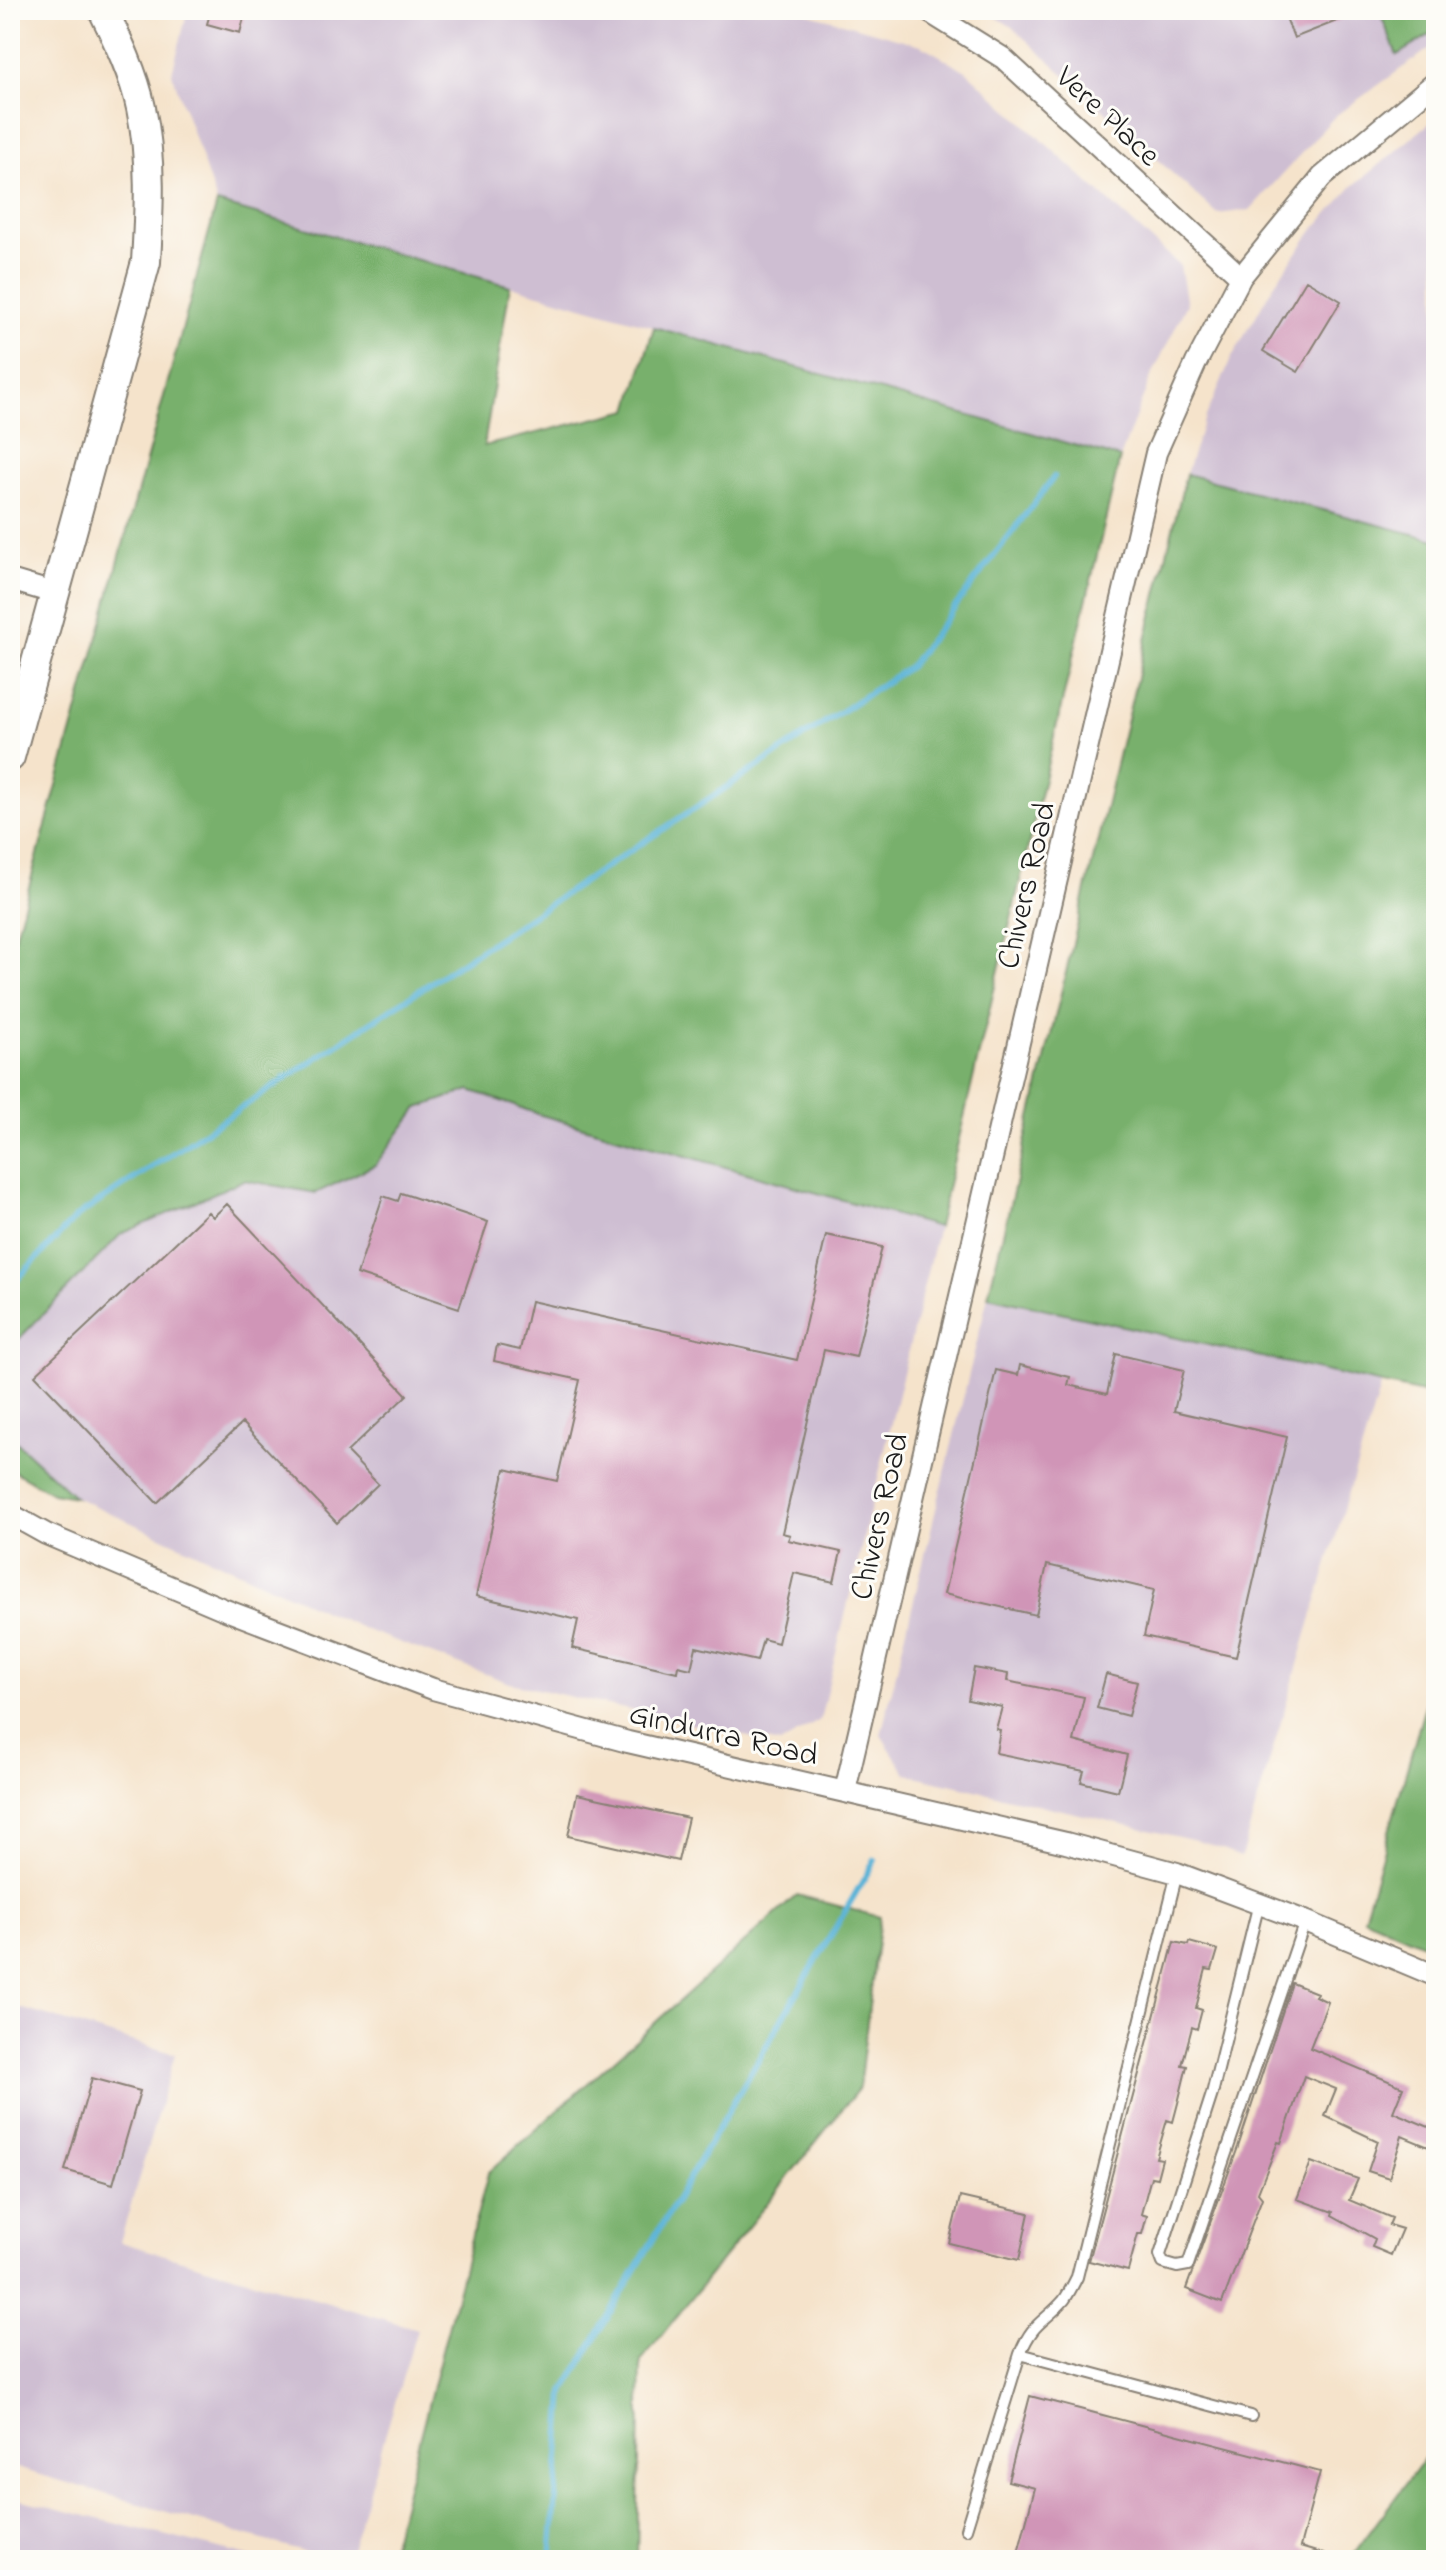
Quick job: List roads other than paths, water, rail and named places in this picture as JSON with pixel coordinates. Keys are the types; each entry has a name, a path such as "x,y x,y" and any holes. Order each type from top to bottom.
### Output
{"main road":[{"path":"10,757 146,262 150,179 141,106 122,49 103,10"}],"street":[{"name":"Vere Place","path":"926,10 1003,58 1241,277"},
{"name":"Chivers Road","path":"845,1791 1156,453 1196,363 1241,277 1322,177 1436,82"},
{"path":"10,580 57,594"},
{"name":"Gindurra Road","path":"10,1514 46,1534 223,1609 433,1689 628,1742 1066,1843 1177,1873 1305,1921 1436,1976"}],"lane":[{"path":"966,2529 1027,2336 1064,2299 1077,2277 1177,1873"},
{"path":"1259,1903 1212,2094 1160,2255 1163,2263 1177,2267 1188,2265 1305,1921"},
{"path":"1020,2354 1251,2416"}],"waterway":[{"path":"10,1287 76,1217 910,666 1054,477"},
{"path":"551,2560 564,2392 875,1860"}]}
